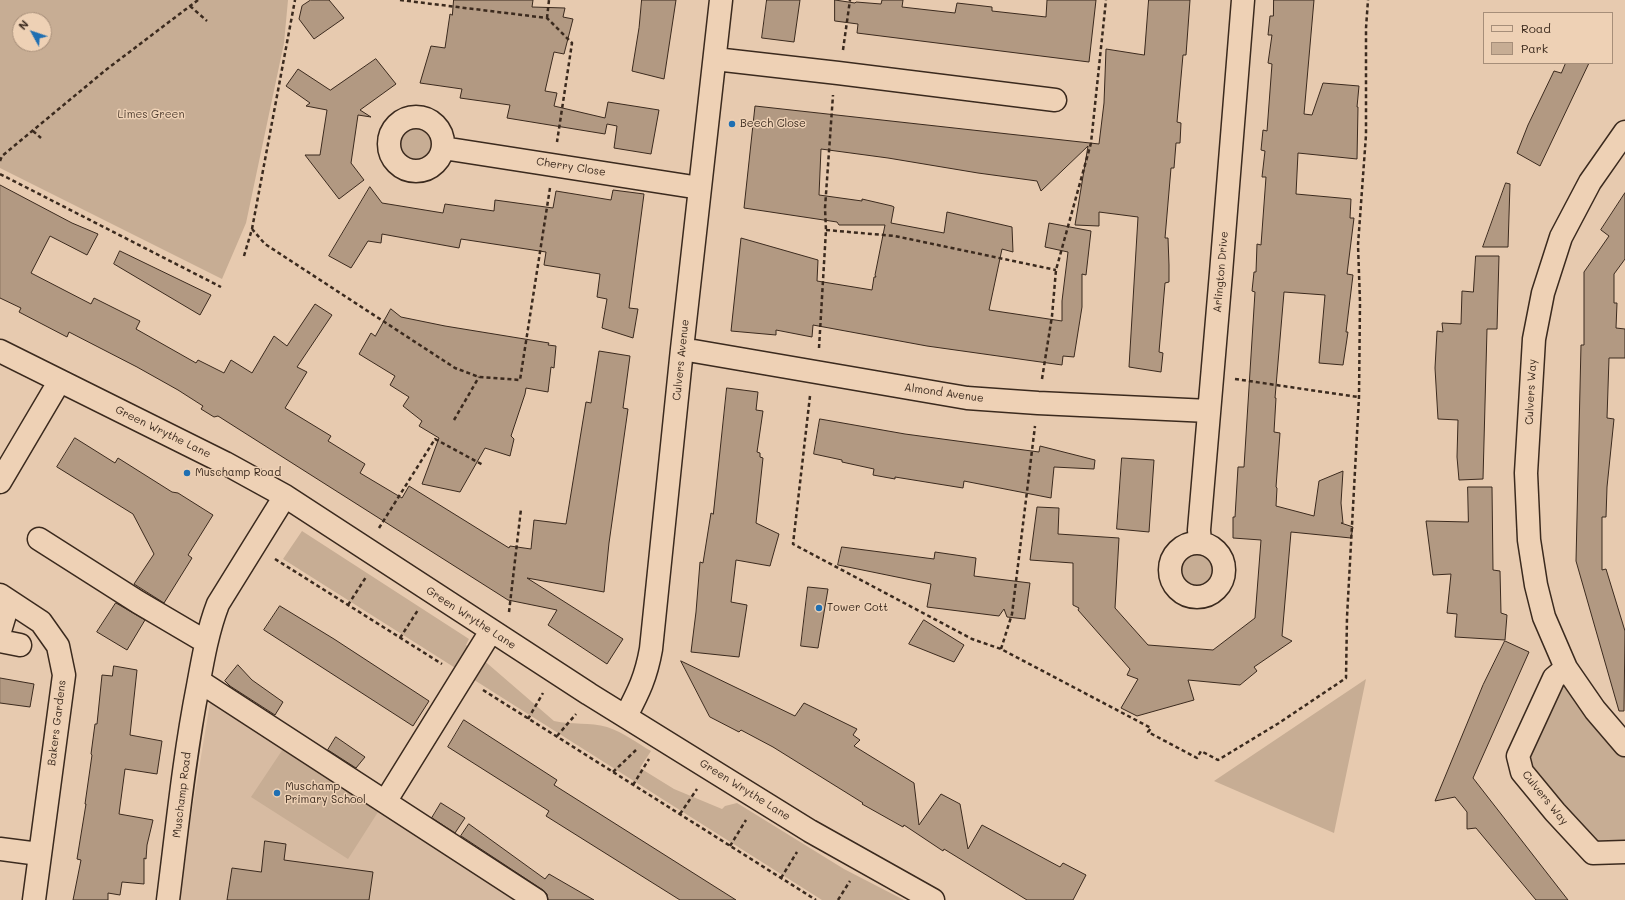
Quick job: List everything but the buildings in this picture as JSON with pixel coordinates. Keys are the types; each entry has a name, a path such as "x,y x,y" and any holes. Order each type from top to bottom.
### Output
{"street":[{"name":"Culvers Avenue","path":"626,716 641,688 647,671 651,649 682,349 722,0"},
{"name":"Arlington Drive","path":"1200,543 1199,530 1243,0"},
{"path":"715,59 1055,100"},
{"name":"Culvers Way","path":"1624,131 1590,182 1561,237 1543,294 1534,339 1526,473 1529,540 1536,585 1544,616 1566,668 1595,710 1625,745"},
{"name":"Cherry Close","path":"443,148 700,188"},
{"name":"Almond Avenue","path":"682,349 967,398 1209,411"},
{"name":"Green Wrythe Lane","path":"0,351 59,382 225,463 285,496 589,694 810,831 933,900"},
{"path":"0,482 59,382"},
{"name":"Muschamp Road","path":"168,900 190,728 206,642 218,604 253,545 285,496"},
{"path":"39,539 138,602 206,642"},
{"path":"0,631 4,598"},
{"name":"Bakers Gardens","path":"4,598 41,622 58,646 64,675 34,900"},
{"path":"385,802 462,677 498,635"},
{"name":"Culvers Way","path":"1566,668 1554,678 1518,756 1522,772 1555,812 1593,853 1609,854 1625,852"},
{"path":"199,681 536,900"},
{"path":"0,849 39,854"}],"path":[{"path":"0,161 2,156 107,69 198,0"},
{"path":"244,256 252,229 295,0"},
{"path":"252,229 265,244 455,368 479,377 520,380 572,43 547,18 400,0"},
{"path":"547,18 549,0"},
{"path":"850,0 842,57 833,94 826,185 826,230 819,350 813,371 793,544 972,639 1001,650 1151,728 1148,732 1197,758 1201,751 1218,760 1279,723 1346,678 1347,610 1358,397 1360,302 1358,245 1366,135 1366,28 1368,0"},
{"path":"1001,650 1012,614 1038,403 1052,316 1056,270 1091,144 1106,0"},
{"path":"190,6 207,21"},
{"path":"33,131 41,138"},
{"path":"0,174 221,287"},
{"path":"826,230 895,236 1056,270"},
{"path":"1212,376 1358,397"},
{"path":"454,420 479,377"},
{"path":"348,605 372,554 435,440 483,465"},
{"path":"498,635 521,509"},
{"path":"253,545 816,900"},
{"path":"400,638 430,591"},
{"path":"528,719 557,673"},
{"path":"557,736 580,709 589,694"},
{"path":"614,772 639,748 657,735"},
{"path":"633,785 657,735"},
{"path":"680,814 710,768"},
{"path":"730,846 759,799"},
{"path":"781,878 810,831"}],"shaded area":[{"name":"Muschamp Primary School","path":"211,697 527,900 177,900"}],"green space":[{"name":"Limes Green","path":"0,0 288,0 284,43 246,223 222,279 0,168"},
{"path":"413,127 419,127 428,132 432,138 432,150 428,156 419,161 413,161 404,156 399,147 399,141 404,132"},
{"path":"302,531 469,639 466,645 554,721 601,725 619,732 651,751 640,768 674,789 722,809 725,806 737,803 844,869 904,900 822,900 283,559"},
{"path":"1197,554 1208,559 1213,570 1208,581 1197,586 1186,581 1181,570 1186,559"},
{"path":"1564,676 1625,753 1625,845 1596,846 1527,767 1527,754"},
{"path":"1366,679 1334,833 1214,781"},
{"path":"283,749 378,812 348,859 251,797"}],"place":[{"name":"Beech Close","path":"732,124"},
{"name":"Muschamp Road","path":"187,473"},
{"name":"Tower Cott","path":"819,608"},
{"name":"Muschamp Primary School","path":"277,793"}]}
